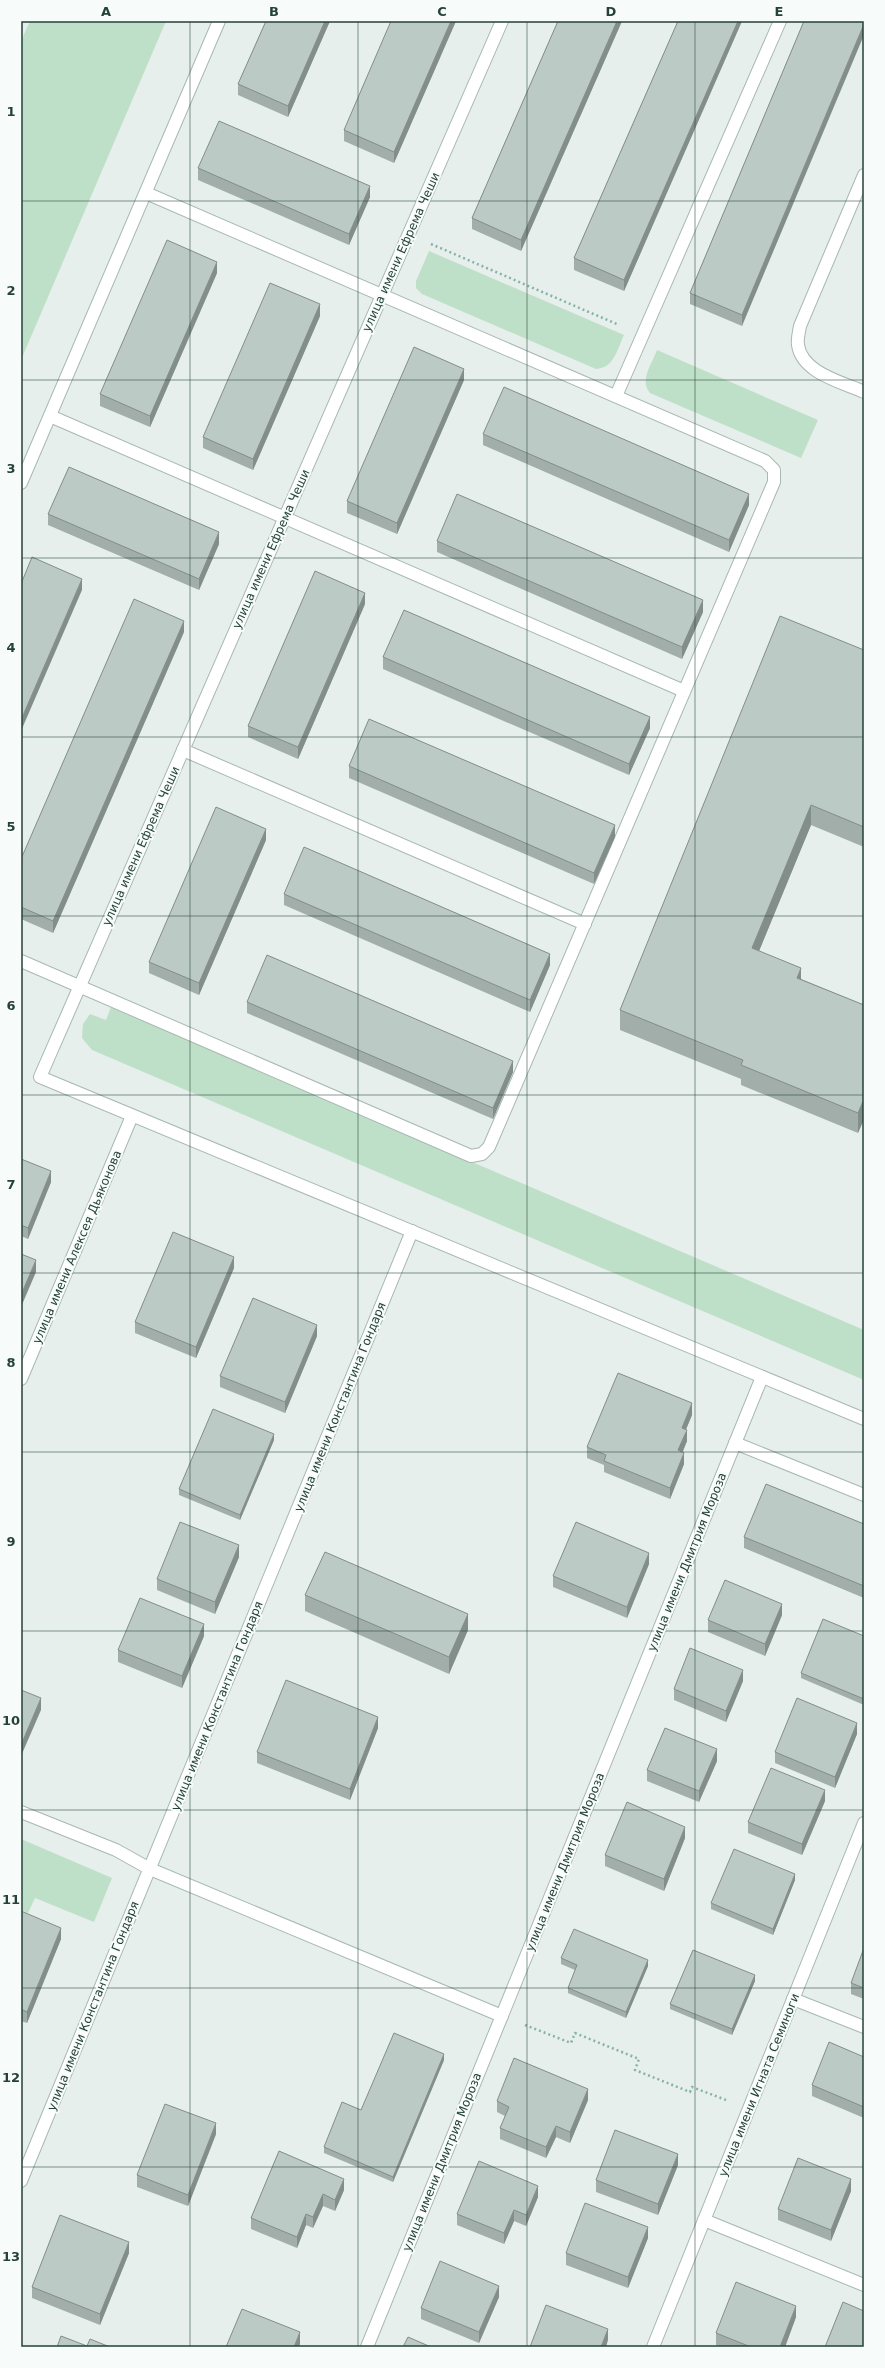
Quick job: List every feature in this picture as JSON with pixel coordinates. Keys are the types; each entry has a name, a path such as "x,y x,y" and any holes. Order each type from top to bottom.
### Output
{"street":[{"path":"21,483 219,21"},
{"name":"улица имени Ефрема Чеши","path":"132,1116 40,1077 502,21"},
{"path":"616,396 780,21"},
{"path":"864,175 800,326 798,345 805,362 823,374 864,392"},
{"path":"21,961 472,1156 482,1154 489,1147 774,482 774,470 765,461 146,193"},
{"path":"50,416 684,691"},
{"path":"183,750 584,924"},
{"path":"132,1116 864,1419"},
{"name":"улица имени Алексея Дьяконова","path":"21,1379 132,1116"},
{"name":"улица имени Константина Гондаря","path":"21,2181 412,1231"},
{"name":"улица имени Дмитрия Мороза","path":"367,2347 762,1377"},
{"path":"736,1443 864,1495"},
{"path":"21,1812 116,1850 150,1869 502,2016"},
{"name":"улица имени Игната Семиноги","path":"653,2347 864,1823"},
{"path":"793,1999 864,2027"},
{"path":"704,2220 864,2285"}],"path":[{"path":"409,234 643,336"},
{"path":"502,2016 571,2043 575,2033 639,2059 635,2070 690,2092 692,2087 749,2109"}],"green space":[{"path":"30,21 166,21 21,360 21,41"},
{"path":"429,251 624,335 617,352 611,362 602,368 596,369 422,294 416,288 416,281"},
{"path":"657,350 818,420 801,458 650,393 647,388 646,377"},
{"path":"111,1007 864,1330 864,1380 92,1050 82,1038 83,1024 90,1014 106,1020"},
{"path":"21,1839 112,1878 94,1922 35,1898 28,1913 21,1910"}],"building":[{"path":"266,21 325,21 288,106 238,84"},
{"path":"391,21 451,21 394,152 344,130"},
{"path":"558,21 617,21 521,240 472,218"},
{"path":"678,21 738,21 624,280 574,258"},
{"path":"804,21 864,21 864,24 742,315 690,293"},
{"path":"219,121 370,186 349,234 198,168"},
{"path":"167,240 217,262 150,416 100,394"},
{"path":"270,283 320,304 253,459 203,437"},
{"path":"414,347 464,369 397,523 347,501"},
{"path":"504,387 749,494 729,540 483,434"},
{"path":"69,467 219,532 199,579 48,514"},
{"path":"457,494 703,600 682,647 437,541"},
{"path":"32,557 82,579 21,720 21,584"},
{"path":"315,571 365,593 298,747 248,726"},
{"path":"134,599 184,621 53,921 21,907 21,859"},
{"path":"404,610 650,717 629,764 383,657"},
{"path":"780,616 864,650 864,827 811,805 752,948 801,968 797,978 864,1005 864,1099 858,1113 741,1065 743,1060 620,1010"},
{"path":"369,719 615,825 594,873 349,766"},
{"path":"216,807 266,829 199,983 149,962"},
{"path":"304,847 550,954 530,1000 284,894"},
{"path":"267,955 513,1061 493,1108 247,1002"},
{"path":"21,1159 51,1171 28,1228 21,1225"},
{"path":"173,1232 234,1257 196,1347 135,1322"},
{"path":"21,1254 36,1260 21,1295"},
{"path":"253,1298 317,1325 285,1402 220,1376"},
{"path":"618,1373 692,1403 682,1428 687,1430 678,1450 684,1453 670,1488 604,1461 606,1455 587,1447"},
{"path":"213,1409 274,1434 240,1515 179,1489"},
{"path":"766,1484 864,1524 864,1586 744,1537"},
{"path":"180,1522 239,1545 215,1602 157,1579"},
{"path":"576,1522 649,1553 627,1607 553,1576"},
{"path":"325,1552 468,1614 449,1657 305,1595"},
{"path":"725,1580 782,1604 765,1644 708,1620"},
{"path":"140,1598 204,1624 182,1676 118,1650"},
{"path":"823,1619 864,1636 864,1699 801,1673"},
{"path":"690,1648 743,1670 726,1711 674,1689"},
{"path":"286,1680 378,1717 350,1789 257,1752"},
{"path":"21,1690 41,1698 21,1745"},
{"path":"797,1698 857,1723 835,1777 775,1752"},
{"path":"665,1728 717,1749 699,1791 647,1770"},
{"path":"771,1768 825,1790 802,1844 748,1822"},
{"path":"627,1802 685,1827 664,1879 605,1855"},
{"path":"734,1849 795,1874 773,1929 711,1903"},
{"path":"21,1911 61,1928 27,2012 21,2009"},
{"path":"574,1929 648,1960 626,2012 568,1988 577,1965 561,1958"},
{"path":"864,1948 864,1988 851,1983"},
{"path":"693,1950 755,1975 732,2029 670,2004"},
{"path":"394,2033 444,2054 393,2177 324,2147 342,2102 361,2110"},
{"path":"829,2042 864,2057 864,2107 812,2085"},
{"path":"514,2058 588,2089 570,2132 556,2126 546,2147 500,2128 509,2107 497,2101"},
{"path":"165,2104 216,2123 188,2195 137,2175"},
{"path":"615,2130 678,2154 658,2204 596,2180"},
{"path":"279,2151 344,2179 335,2200 323,2194 313,2217 306,2214 297,2237 251,2218"},
{"path":"798,2158 851,2179 831,2230 778,2209"},
{"path":"479,2161 538,2186 526,2215 514,2210 504,2233 457,2214"},
{"path":"585,2203 648,2227 628,2277 566,2253"},
{"path":"60,2215 129,2242 100,2314 32,2287"},
{"path":"440,2261 499,2286 479,2332 421,2308"},
{"path":"736,2282 796,2306 780,2347 751,2347 716,2333"},
{"path":"843,2302 864,2311 864,2347 825,2347"},
{"path":"546,2305 608,2329 601,2347 530,2347"},
{"path":"242,2309 300,2332 294,2347 226,2347"},
{"path":"61,2336 87,2346 90,2339 110,2347 57,2347"},
{"path":"408,2337 431,2347 403,2347"}]}
